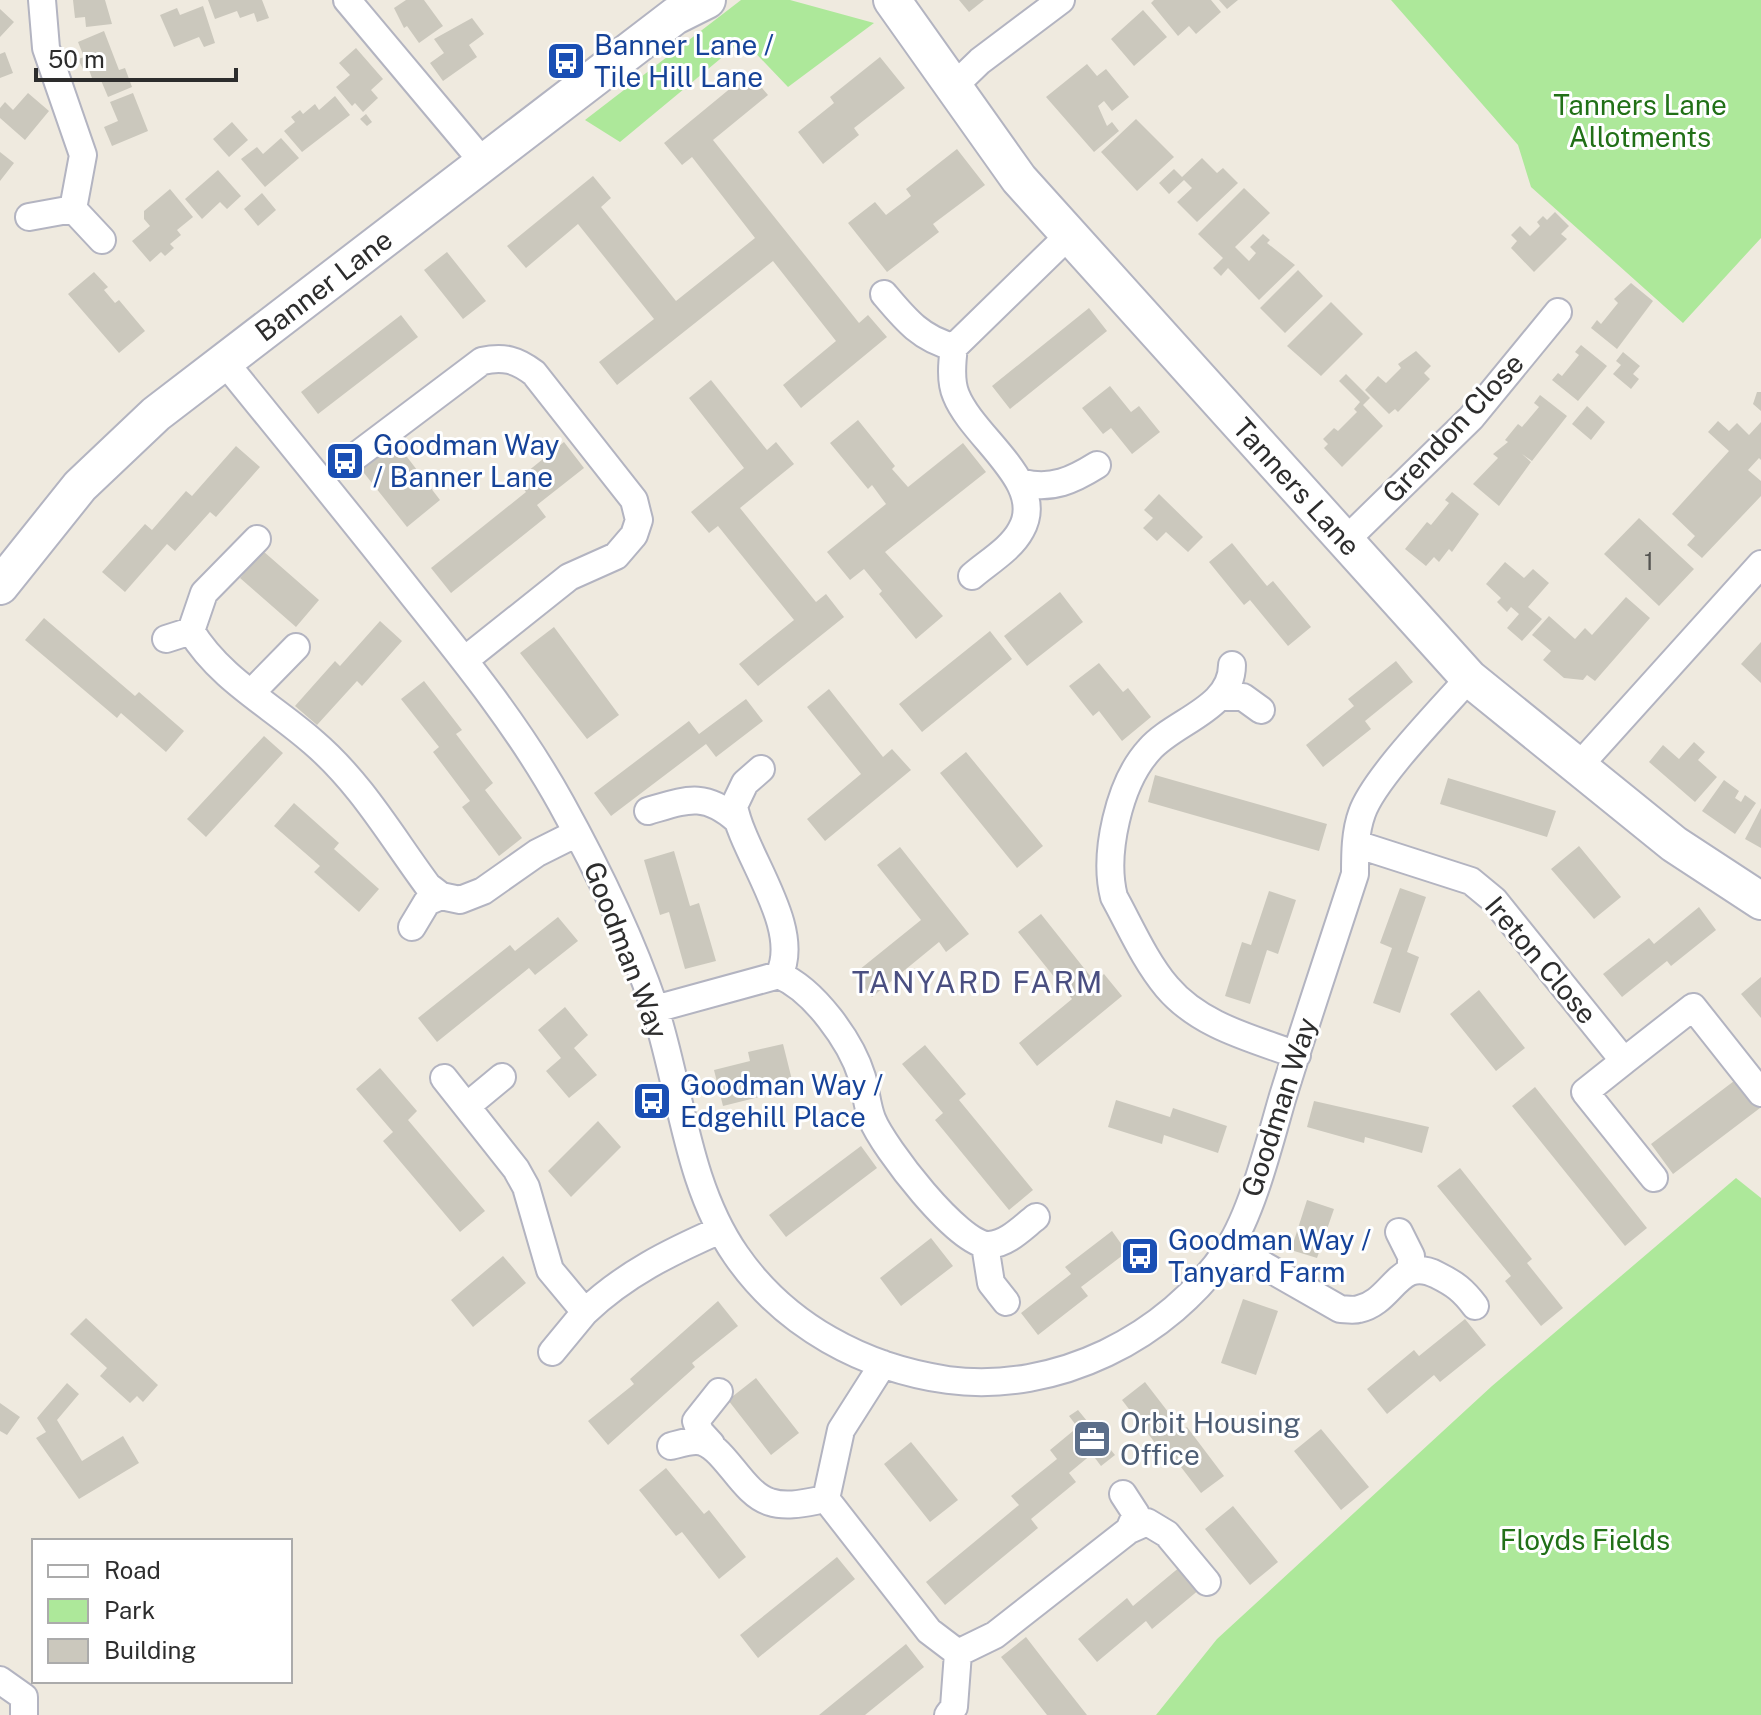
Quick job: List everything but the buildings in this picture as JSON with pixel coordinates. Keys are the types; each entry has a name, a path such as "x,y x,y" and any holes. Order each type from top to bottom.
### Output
{"main road":[{"name":"Banner Lane","path":"0,586 80,486 156,414 483,162 679,5 707,0"},
{"name":"Tanners Lane","path":"891,3 1019,179 1469,678 1674,844 1761,901"}],"street":[{"path":"42,0 46,48 83,155 73,209"},
{"path":"951,89 980,61 1061,0"},
{"path":"354,2 483,162"},
{"path":"29,217 73,209"},
{"path":"73,209 102,240"},
{"path":"972,576 1008,546 1022,529 1029,504 1023,483 973,424 956,394 952,364 954,347 1068,236"},
{"path":"884,294 912,327 935,342 954,347"},
{"name":"Grendon Close","path":"1345,541 1471,418 1558,312"},
{"path":"352,459 482,361 497,357 517,361 534,373 634,500 639,520 634,535 616,556 569,577 466,659"},
{"name":"Goodman Way","path":"223,360 466,659 541,768 622,925 655,1009 702,1187 720,1230 759,1284 801,1323 829,1341 883,1364 936,1378 988,1382 1057,1371 1113,1353 1176,1306 1230,1246 1263,1161 1355,874 1362,812 1376,789 1469,678"},
{"path":"1023,483 1050,486 1068,481 1097,465"},
{"path":"191,631 204,593 257,539"},
{"path":"1578,767 1761,564"},
{"path":"166,639 191,631"},
{"path":"191,631 207,657 314,743 368,797 428,886 441,896 460,900 483,891 537,853 577,833"},
{"path":"251,693 296,647"},
{"path":"1232,665 1230,686 1149,748 1136,768 1110,844 1110,884 1114,897 1163,980 1192,1010 1232,1032 1297,1055"},
{"path":"1219,697 1243,697 1261,710"},
{"path":"761,769 738,793 734,806 781,927 785,957 779,975"},
{"path":"648,811 687,800 711,801 737,820"},
{"name":"Ireton Close","path":"1356,844 1471,881 1494,900 1624,1061"},
{"path":"412,927 427,902 441,896"},
{"path":"655,1009 779,975 793,981 844,1040 858,1065 871,1117 882,1137 953,1227 968,1240 985,1245 1011,1237 1036,1217"},
{"path":"1654,1178 1585,1092 1624,1061 1693,1007 1761,1093"},
{"path":"467,1106 502,1077"},
{"path":"444,1078 516,1169 526,1187 550,1270 585,1312"},
{"path":"552,1352 606,1292 654,1259 720,1230"},
{"path":"1399,1232 1411,1256 1411,1270"},
{"path":"985,1245 991,1283 1006,1302"},
{"path":"1230,1246 1340,1309 1359,1309 1375,1302 1411,1270 1421,1268 1458,1284 1475,1306"},
{"path":"826,1499 841,1430 883,1364"},
{"path":"719,1392 696,1421 700,1432 748,1490 768,1502 785,1505 826,1499"},
{"path":"671,1446 696,1441 711,1444"},
{"path":"1123,1494 1136,1514 1129,1530"},
{"path":"826,1499 929,1631 958,1653"},
{"path":"958,1653 995,1635 1129,1530 1147,1522 1167,1534 1207,1582"},
{"path":"948,1715 954,1707 958,1653"},
{"path":"0,1680 24,1697 24,1715"}],"green space":[{"path":"741,0 790,0 874,23 788,87 743,40 620,142 585,120"},
{"name":"Tanners Lane Allotments","path":"1391,0 1761,0 1761,238 1683,323 1531,187 1518,145"},
{"name":"Floyds Fields","path":"1736,1178 1761,1198 1761,1715 1156,1715 1217,1639 1492,1386"}],"place":[{"name":"Banner Lane / Tile Hill Lane","path":"566,61"},
{"name":"Goodman Way / Banner Lane","path":"345,461"},
{"name":"Goodman Way / Edgehill Place","path":"652,1101"},
{"name":"Goodman Way / Tanyard Farm","path":"1140,1256"},
{"name":"Orbit Housing Office","path":"1092,1439"}],"district":[{"name":"TANYARD FARM","path":"978,983"}]}
